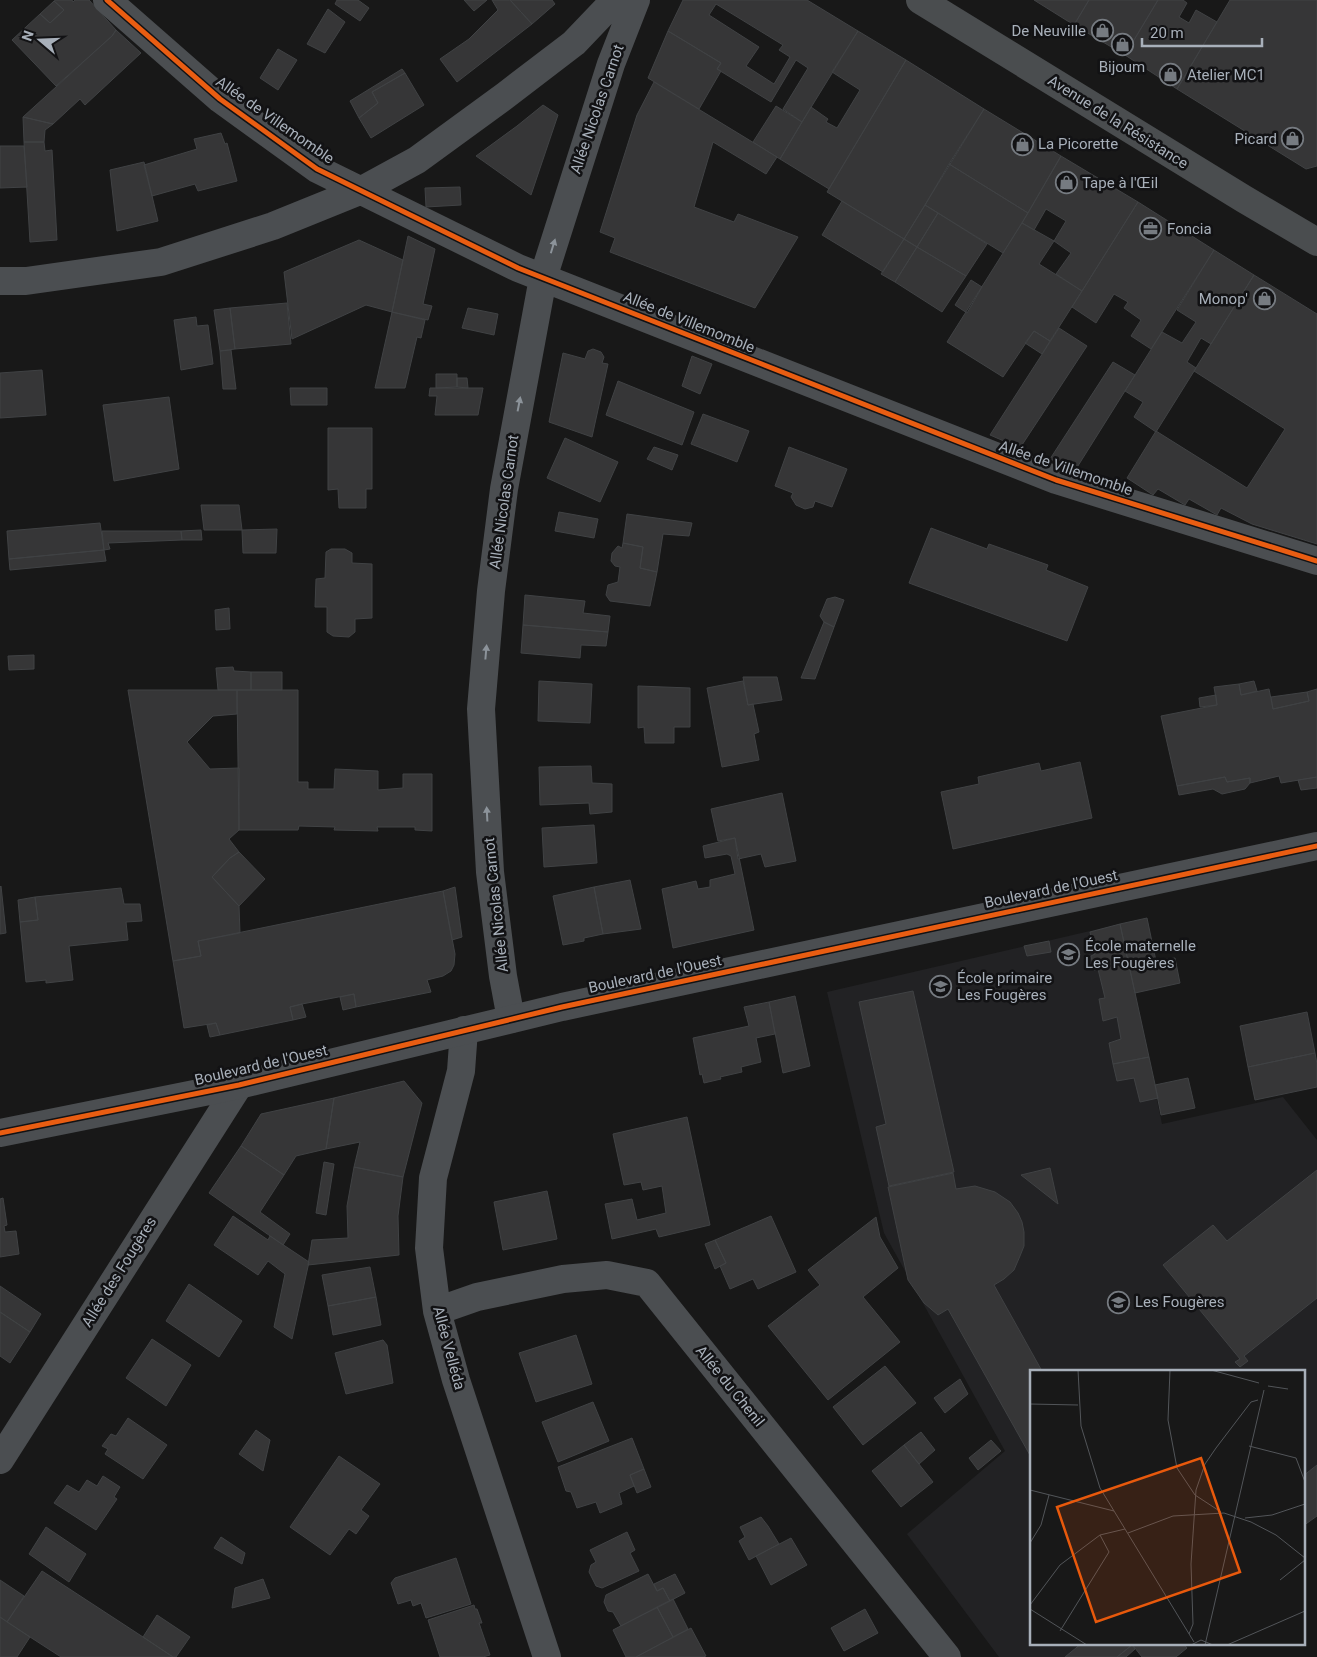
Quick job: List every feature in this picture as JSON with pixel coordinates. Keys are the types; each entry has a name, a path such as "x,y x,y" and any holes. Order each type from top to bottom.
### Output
{"main road":[{"name":"Avenue de la Résistance","path":"920,0 1317,242"}],"street":[{"name":"Allée de Villemomble","path":"107,0 220,99 317,169 518,268 1056,480 1317,561"},
{"path":"0,281 26,281 161,262 273,226 362,190 417,160 506,95 574,43 615,0"},
{"name":"Allée Nicolas Carnot","path":"511,1019 503,976 490,872 481,709 491,591 504,489 543,278 610,64 636,0"},
{"name":"Boulevard de l'Ouest","path":"0,1133 239,1084 511,1019 811,953 1317,846"},
{"name":"Allée Velléda","path":"464,1030 461,1071 433,1178 429,1248 437,1311 456,1380 547,1657"},
{"name":"Allée des Fougères","path":"0,1460 239,1084"},
{"name":"Allée du Chenil","path":"437,1311 477,1297 563,1279 607,1275 647,1284 948,1657"}],"shaded area":[{"name":"Les Fougères","path":"1120,924 1162,1124 1283,1097 1317,1140 1317,1465 1304,1475 1304,1370 1030,1370 1030,1644 1083,1644 1068,1657 999,1657 907,1534 1005,1451 884,1233 827,992"}],"building":[{"path":"72,0 73,2 75,0 89,0 116,30 112,36 56,86 12,40 40,14 50,23 64,10 54,1"},
{"path":"337,0 358,0 369,8 360,21 335,4"},
{"path":"464,0 487,0 474,11"},
{"path":"492,0 510,0 532,24 457,82 440,59 469,39 498,10"},
{"path":"510,0 552,0 555,4 532,24"},
{"path":"683,0 807,0 858,31 802,122 783,109 808,68 796,60 771,102 717,69 721,63 668,31","holes":["716,4 783,45 779,50 790,57 774,84 746,66 759,47 709,15"]},
{"path":"1034,0 1089,0 1074,25"},
{"path":"1089,0 1158,0 1125,55 1074,25"},
{"path":"1158,0 1183,0 1187,3 1179,17 1189,23 1196,10 1217,22 1177,89 1125,55"},
{"path":"1230,0 1317,0 1317,166 1306,169 1177,89"},
{"path":"54,1 64,10 50,23 40,14"},
{"path":"328,9 345,22 325,53 307,44"},
{"path":"116,30 141,53 85,105 80,99 53,124 23,117 112,36"},
{"path":"668,31 721,63 717,69 721,71 699,109 648,78"},
{"path":"858,31 906,60 829,189 780,159 811,107 828,119 826,122 837,128 860,90 832,72"},
{"path":"278,49 297,60 278,90 260,78"},
{"path":"906,60 984,109 904,239 827,192"},
{"path":"402,69 405,73 372,92 378,103 359,118 350,101"},
{"path":"405,73 424,105 371,138 359,118 378,103 372,92"},
{"path":"654,82 777,157 766,174 713,142 694,207 734,222 738,214 798,237 755,308 610,252 615,238 600,232 637,115"},
{"path":"543,105 558,115 531,195 476,156"},
{"path":"776,106 802,122 780,159 753,142"},
{"path":"984,109 1061,156 1028,213 949,164"},
{"path":"23,117 53,124 45,130 44,142 24,142"},
{"path":"221,133 225,144 227,143 237,181 198,191 195,184 152,196 144,165 197,149 194,139"},
{"path":"24,142 44,142 45,151 52,150 57,240 30,242"},
{"path":"0,146 24,146 27,187 0,188"},
{"path":"1061,156 1138,202 1082,291 1056,274 1071,253 1054,241 1066,221 1046,209 1034,230 1022,223"},
{"path":"144,162 158,221 117,231 110,170"},
{"path":"949,164 1028,213 1003,253 925,205"},
{"path":"460,187 461,205 426,207 425,188"},
{"path":"842,201 904,239 883,272 822,235"},
{"path":"1138,202 1214,250 1151,349 1131,336 1141,320 1124,308 1128,302 1114,294 1096,323 1072,307"},
{"path":"925,205 938,213 917,247 904,239"},
{"path":"938,213 987,244 966,276 917,247"},
{"path":"1022,223 1054,241 1039,264 1082,291 1050,341 1034,331 1003,377 947,342"},
{"path":"408,236 435,249 423,304 432,306 428,320 392,312"},
{"path":"904,239 917,247 895,282 881,274"},
{"path":"359,240 403,260 392,312 366,305 292,339 284,272"},
{"path":"917,247 966,276 942,312 895,282"},
{"path":"1214,250 1254,275 1211,344 1201,338 1187,362 1196,368 1156,432 1134,417 1143,402 1125,391 1162,332 1182,343 1196,322 1177,310"},
{"path":"1254,275 1317,314 1317,544 1252,524 1221,508 1217,515 1189,499 1185,505 1158,489 1153,495 1127,478 1156,431 1247,488 1285,429 1194,371"},
{"path":"971,280 982,287 967,313 955,305"},
{"path":"287,303 291,344 235,349 230,308"},
{"path":"230,308 235,349 220,351 214,310"},
{"path":"468,308 498,314 494,335 462,328"},
{"path":"392,312 425,320 421,338 417,337 405,388 375,388"},
{"path":"196,317 197,326 208,325 213,364 181,370 174,320"},
{"path":"1059,328 1087,346 1020,448 990,435"},
{"path":"1034,331 1050,341 1042,354 1025,343"},
{"path":"593,349 601,352 604,357 602,363 608,364 592,437 549,422 563,353 585,359 588,351"},
{"path":"231,350 236,389 223,389 220,351"},
{"path":"692,356 712,364 700,394 682,386"},
{"path":"1113,362 1135,375 1076,469 1050,459"},
{"path":"42,370 46,415 0,418 0,373"},
{"path":"436,374 457,374 457,387 436,388"},
{"path":"457,378 467,378 468,388 457,387"},
{"path":"618,381 694,412 682,445 606,415"},
{"path":"290,388 327,388 327,405 291,405"},
{"path":"430,388 483,388 478,415 435,415 437,396 429,396"},
{"path":"169,397 179,469 114,481 103,405"},
{"path":"703,414 749,431 737,462 691,444"},
{"path":"328,428 372,428 372,489 366,489 366,508 339,508 338,489 328,490"},
{"path":"565,438 618,462 600,502 547,478"},
{"path":"654,447 678,455 672,470 647,459"},
{"path":"789,447 847,469 832,507 815,501 813,507 805,509 796,505 791,497 793,493 775,486"},
{"path":"201,505 239,505 242,530 204,530"},
{"path":"559,512 598,519 594,538 555,531"},
{"path":"627,514 692,523 689,536 663,534 657,572 640,568 643,547 623,543"},
{"path":"100,523 104,550 9,559 7,531"},
{"path":"931,528 987,549 989,544 1048,565 1046,570 1088,587 1067,641 909,583"},
{"path":"277,529 276,553 243,553 242,530"},
{"path":"201,530 202,540 182,540 181,531"},
{"path":"102,531 181,531 182,540 108,543 110,549 104,550"},
{"path":"623,543 643,547 640,568 657,572 650,606 610,601 606,595 608,585 618,582 620,567 615,566 611,561 612,553 618,546 622,548"},
{"path":"331,549 345,549 352,553 352,563 372,564 372,618 355,619 355,632 349,637 333,636 327,632 327,607 315,607 316,579 325,578 326,552"},
{"path":"104,550 106,561 10,570 9,559"},
{"path":"525,595 585,601 583,613 610,616 608,632 523,625"},
{"path":"835,597 844,600 834,627 824,622 820,616 827,599"},
{"path":"229,608 230,629 216,630 215,610"},
{"path":"824,622 834,627 815,679 801,678"},
{"path":"523,625 608,632 606,646 581,645 580,658 521,653"},
{"path":"34,655 34,669 9,670 8,656"},
{"path":"233,667 234,671 251,672 251,690 218,690 216,668"},
{"path":"251,672 282,672 282,690 251,690"},
{"path":"743,677 777,677 782,700 748,705"},
{"path":"539,681 592,684 590,723 538,721"},
{"path":"743,681 748,705 753,704 759,732 754,734 759,760 722,767 707,688"},
{"path":"1254,681 1257,691 1241,695 1239,684"},
{"path":"1239,684 1241,695 1269,689 1273,709 1309,701 1307,692 1317,689 1317,777 1281,783 1279,776 1250,783 1250,778 1227,782 1225,777 1177,786 1161,716 1217,705 1214,687"},
{"path":"638,686 690,688 690,727 674,727 674,743 645,743 644,727 638,728"},
{"path":"128,690 237,690 237,714 213,716 187,742 210,769 239,768 239,830 229,839 239,852 230,858 212,877 239,906 240,933 198,941 201,956 173,961"},
{"path":"237,690 298,690 298,782 308,782 308,789 334,789 335,769 378,771 378,790 403,788 403,774 432,774 432,831 415,830 415,827 377,827 378,831 334,830 335,827 299,826 298,830 239,830"},
{"path":"1307,692 1309,701 1273,709 1271,697"},
{"path":"1216,695 1217,705 1200,707 1199,698"},
{"path":"1080,762 1092,818 953,849 941,792 979,784 978,777 1039,763 1041,771"},
{"path":"591,766 592,783 612,784 612,812 590,814 589,803 540,805 539,767"},
{"path":"1225,777 1227,782 1250,778 1250,783 1245,789 1222,794 1213,789 1179,795 1177,786"},
{"path":"1317,777 1317,788 1301,790 1298,780"},
{"path":"782,793 796,861 765,867 761,854 738,859 735,838 718,841 711,809"},
{"path":"594,825 597,863 544,867 542,828"},
{"path":"735,838 754,930 673,948 662,889 696,881 698,889 710,887 710,880 735,874 731,856 727,854 705,858 703,846"},
{"path":"239,852 265,879 239,906 212,877 230,858"},
{"path":"630,880 641,929 603,934 594,887"},
{"path":"0,887 6,933 0,934"},
{"path":"455,887 462,937 452,940 443,891"},
{"path":"594,887 603,934 584,938 584,941 563,945 553,896"},
{"path":"121,888 124,904 140,904 142,921 126,922 128,940 69,946 73,980 46,983 46,980 26,982 20,922 38,920 35,897"},
{"path":"443,891 455,954 454,965 451,971 443,976 427,980 431,992 356,1007 354,994 302,1004 290,1007 293,1020 220,1035 216,1023 184,1028 173,961 201,956 198,941"},
{"path":"35,897 38,920 20,922 18,900"},
{"path":"1147,918 1156,961 1175,958 1180,983 1135,993 1120,924"},
{"path":"1120,924 1149,1057 1113,1064 1109,1043 1121,1039 1117,1017 1103,1021 1099,999 1105,998 1098,969 1094,970 1091,956 1095,954 1090,932"},
{"path":"1049,941 1051,952 1027,956 1024,946"},
{"path":"913,991 954,1172 889,1186 876,1127 886,1124 859,1002"},
{"path":"354,994 356,1007 343,1010 340,997"},
{"path":"795,996 810,1066 783,1073 769,1002"},
{"path":"769,1002 775,1034 756,1038 761,1062 741,1067 742,1072 704,1083 702,1074 700,1075 693,1038 749,1026 744,1007"},
{"path":"302,1004 306,1017 293,1020 290,1007"},
{"path":"1307,1012 1315,1053 1248,1067 1240,1026"},
{"path":"216,1023 220,1035 210,1037 207,1025"},
{"path":"1315,1053 1317,1087 1255,1100 1248,1067"},
{"path":"1149,1057 1158,1098 1140,1102 1134,1078 1117,1081 1113,1064"},
{"path":"1188,1078 1195,1108 1161,1115 1155,1085"},
{"path":"404,1081 422,1103 403,1177 354,1167 360,1142 326,1149 334,1098"},
{"path":"334,1098 326,1149 296,1156 284,1175 241,1146 261,1114"},
{"path":"687,1117 710,1225 659,1237 656,1229 612,1239 605,1204 632,1199 637,1220 666,1213 662,1186 643,1190 641,1182 624,1185 613,1134"},
{"path":"241,1146 284,1175 260,1212 290,1234 283,1245 209,1193"},
{"path":"324,1162 334,1164 326,1215 316,1213"},
{"path":"354,1167 403,1177 398,1216 399,1255 308,1265 312,1240 348,1238 347,1206"},
{"path":"1050,1168 1058,1204 1021,1175"},
{"path":"1317,1170 1317,1298 1244,1356 1248,1361 1240,1367 1235,1362 1240,1359 1163,1265 1213,1225 1227,1241"},
{"path":"953,1173 956,1189 975,1186 995,1192 1010,1202 1018,1213 1024,1232 1024,1246 1014,1270 994,1285 1041,1370 1030,1370 1030,1455 948,1309 938,1315 924,1303 908,1280 888,1187"},
{"path":"547,1191 557,1239 503,1250 494,1202"},
{"path":"3,1198 7,1225 4,1226 5,1232 16,1231 19,1254 0,1257 0,1199"},
{"path":"233,1216 268,1240 270,1236 309,1262 292,1339 274,1327 285,1274 268,1261 258,1275 214,1245"},
{"path":"771,1216 796,1272 758,1289 753,1279 730,1289 720,1266 726,1263 715,1240"},
{"path":"876,1217 880,1237 898,1268 863,1297 900,1342 828,1400 768,1326 820,1285 808,1270"},
{"path":"715,1240 726,1263 715,1269 705,1244"},
{"path":"370,1267 376,1297 328,1306 322,1275"},
{"path":"189,1284 242,1321 219,1357 166,1321"},
{"path":"0,1286 41,1314 30,1332 0,1312"},
{"path":"376,1297 381,1325 333,1335 328,1306"},
{"path":"0,1312 30,1332 10,1363 0,1356"},
{"path":"576,1335 592,1384 536,1402 519,1353"},
{"path":"152,1339 191,1365 166,1406 126,1378"},
{"path":"383,1340 387,1345 393,1383 346,1394 335,1353"},
{"path":"885,1366 916,1403 863,1445 833,1407"},
{"path":"960,1379 968,1394 945,1413 934,1398"},
{"path":"593,1402 609,1441 558,1462 542,1422"},
{"path":"128,1418 167,1445 143,1479 105,1454 108,1449 102,1446 111,1434 116,1436"},
{"path":"256,1430 270,1440 263,1471 239,1454"},
{"path":"921,1432 935,1450 919,1464 904,1445"},
{"path":"632,1438 644,1469 630,1475 634,1486 619,1493 622,1504 600,1513 596,1502 577,1508 571,1492 566,1491 558,1467"},
{"path":"991,1440 1001,1451 978,1470 969,1458"},
{"path":"904,1445 933,1482 901,1507 872,1471"},
{"path":"339,1456 380,1484 361,1510 369,1516 356,1534 349,1529 330,1555 290,1527"},
{"path":"1317,1465 1317,1516 1304,1525 1304,1475"},
{"path":"644,1469 651,1487 637,1493 630,1475"},
{"path":"103,1476 120,1487 114,1497 117,1499 96,1530 54,1503 67,1485 79,1492 87,1480 97,1486"},
{"path":"761,1517 779,1544 749,1560 739,1541 745,1537 740,1527"},
{"path":"46,1527 86,1554 69,1582 29,1554"},
{"path":"627,1532 635,1550 630,1553 639,1571 602,1588 596,1586 589,1572 591,1565 596,1562 590,1550"},
{"path":"221,1537 245,1553 242,1564 214,1548"},
{"path":"791,1538 807,1565 771,1585 756,1556"},
{"path":"456,1558 471,1604 426,1618 421,1603 413,1606 411,1600 398,1604 391,1583 395,1578"},
{"path":"42,1571 173,1657 61,1657 7,1622"},
{"path":"648,1574 657,1591 663,1588 670,1601 621,1626 613,1612 608,1611 604,1602 606,1595"},
{"path":"675,1574 685,1593 670,1601 663,1588 657,1591 654,1584"},
{"path":"263,1579 270,1598 232,1608 235,1588"},
{"path":"0,1580 24,1596 7,1622 0,1617"},
{"path":"673,1599 688,1629 673,1637 657,1607"},
{"path":"474,1605 482,1623 479,1623 490,1655 483,1657 440,1657 428,1620"},
{"path":"657,1607 673,1637 636,1657 626,1657 613,1630"},
{"path":"865,1609 878,1633 844,1651 831,1628"},
{"path":"157,1615 190,1637 176,1657 173,1657 143,1637"},
{"path":"0,1617 30,1637 17,1657 0,1657"},
{"path":"691,1628 706,1656 636,1657"},
{"path":"1081,1644 1132,1645 1117,1657 1065,1657"},
{"path":"1132,1644 1184,1644 1187,1648 1176,1657 1142,1657"},
{"path":"1132,1645 1135,1649 1126,1657 1117,1657"}],"cycle path":[{"path":"107,0 220,99 317,169 518,268 1056,480 1317,561"},
{"path":"0,1133 239,1085 562,1007 1317,846"}],"place":[{"name":"De Neuville","path":"1102,31"},
{"name":"Bijoum","path":"1122,44"},
{"name":"Atelier MC1","path":"1171,75"},
{"name":"Picard","path":"1293,139"},
{"name":"La Picorette","path":"1022,144"},
{"name":"Tape à l'Œil","path":"1066,183"},
{"name":"Foncia","path":"1151,229"},
{"name":"Monop'","path":"1264,299"},
{"name":"École maternelle Les Fougères","path":"1069,955"},
{"name":"École primaire Les Fougères","path":"941,987"},
{"name":"Les Fougères","path":"1119,1302"}]}
